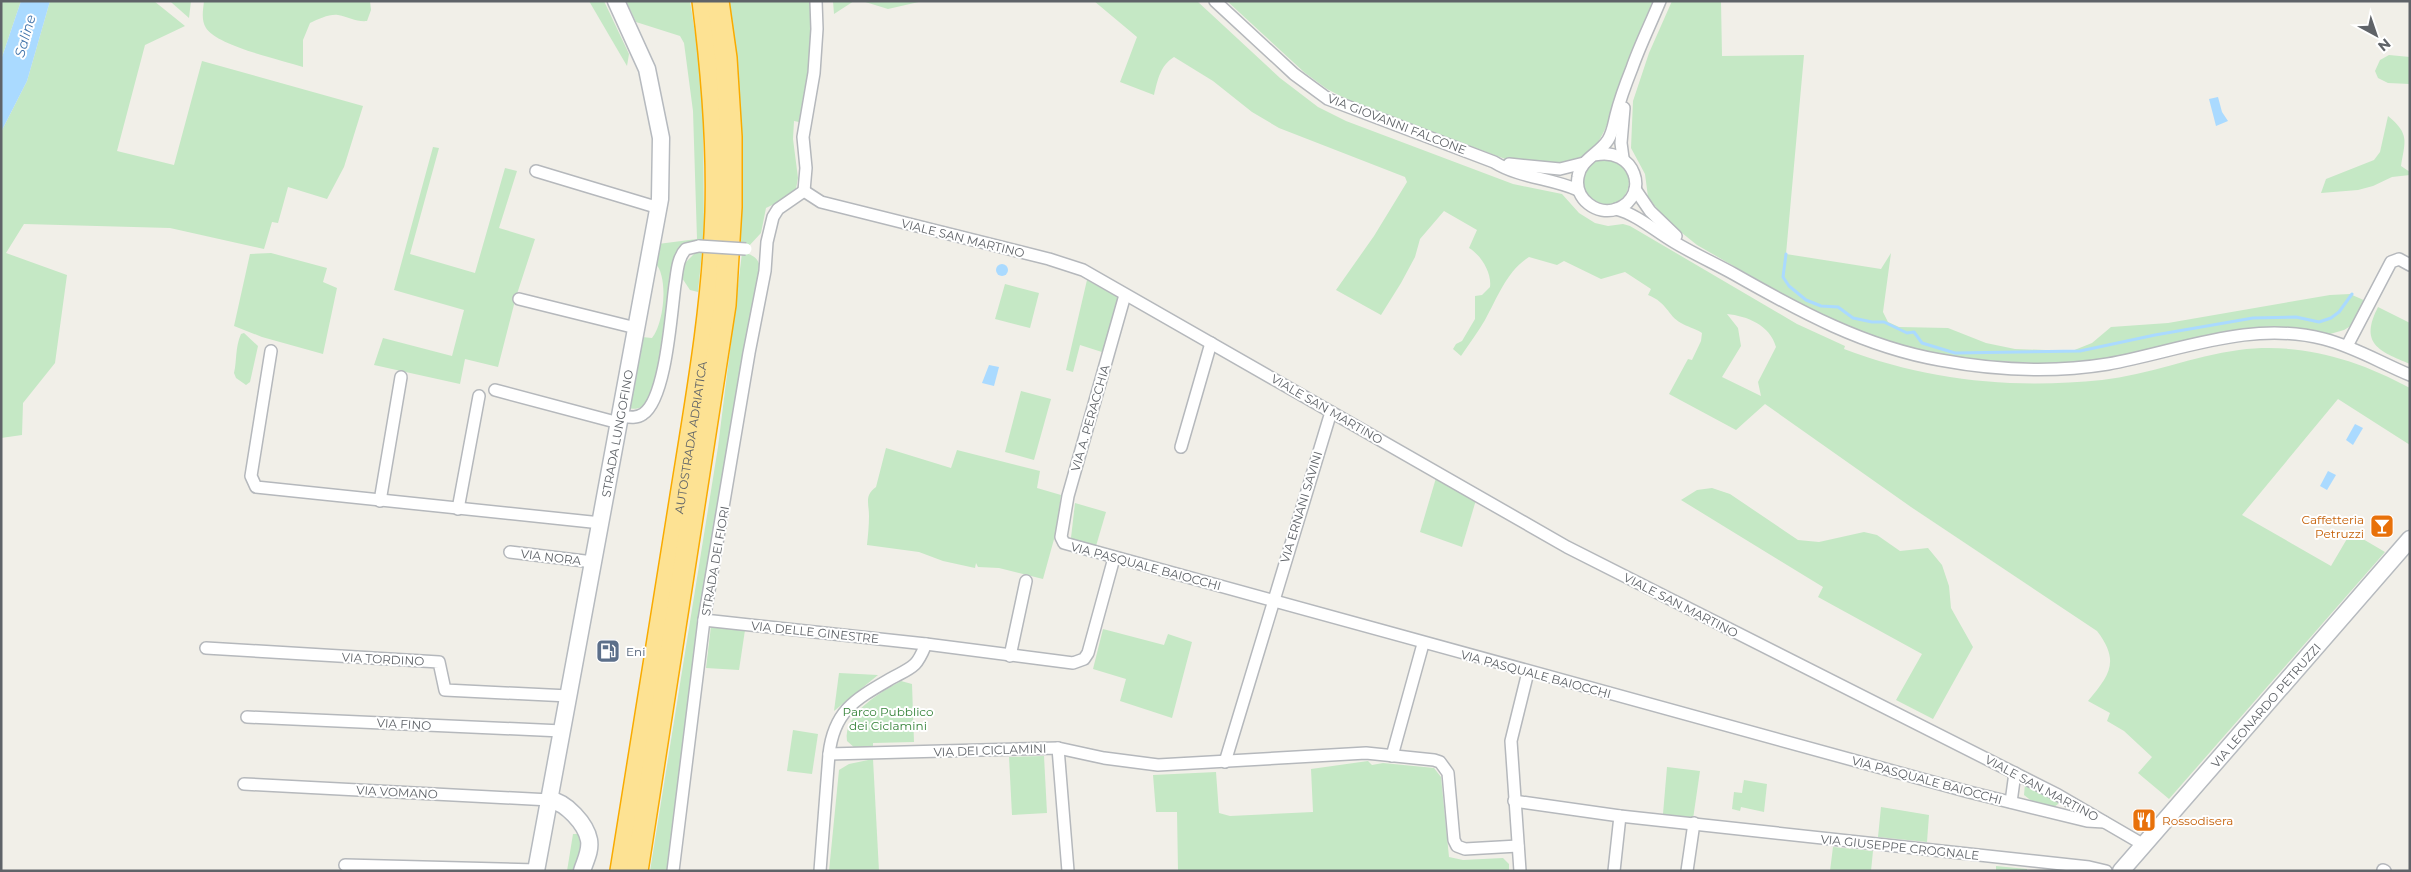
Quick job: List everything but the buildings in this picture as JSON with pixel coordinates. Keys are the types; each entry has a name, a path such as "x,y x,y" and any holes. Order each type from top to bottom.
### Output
{"highway":[{"name":"AUTOSTRADA ADRIATICA","path":"621,871 699,383 711,289 716,219 716,151 712,72 703,1"},
{"name":"AUTOSTRADA ADRIATICA","path":"637,871 726,296 731,207 731,137 726,58 718,1"}],"main road":[{"name":"STRADA LUNGOFINO","path":"536,870 659,208 661,138 651,86 647,69 616,1"},
{"name":"VIA LEONARDO PETRUZZI","path":"2121,871 2409,542"},
{"path":"550,800 558,802 584,828 589,841 587,857 582,871"}],"street":[{"path":"495,390 620,419 642,415 656,399 663,367 677,268 682,252 691,247 699,246 765,252 773,217 778,209 804,191 806,168 803,137 814,73 818,29 815,1"},
{"name":"VIA GIOVANNI FALCONE","path":"1215,1 1294,74 1328,99 1494,162 1517,173 1560,182 1578,190"},
{"path":"1596,155 1610,138 1632,68 1660,1"},
{"path":"1624,158 1605,152 1596,155 1584,163 1578,176 1578,190 1593,208 1608,211 1616,209 1628,201 1635,189 1634,172 1624,158 1621,143 1626,88"},
{"name":"VIA GIOVANNI FALCONE","path":"1494,162 1560,170 1584,163"},
{"path":"536,171 659,208"},
{"path":"1635,189 1661,223 1694,252"},
{"name":"VIALE SAN MARTINO","path":"804,191 821,202 1070,265 1125,294 1596,562 2072,802 2144,845"},
{"path":"1616,209 1628,212 1675,242 1805,314 1866,340 1939,360 2003,368 2050,369 2088,366 2107,364 2204,340 2260,333 2323,339 2362,352 2409,375"},
{"name":"STRADA DEI FIORI","path":"673,871 704,620 748,353 765,271 765,252"},
{"path":"2347,346 2391,262 2399,259 2410,265"},
{"name":"VIA A. PERACCHIA","path":"1062,542 1061,531 1068,496 1125,294"},
{"path":"519,299 636,328"},
{"path":"1181,447 1210,343"},
{"path":"271,350 251,476 256,487 600,523"},
{"path":"380,501 401,377"},
{"path":"458,509 478,396"},
{"name":"VIA ERNANI SAVINI","path":"1225,762 1331,412"},
{"name":"VIA PASQUALE BAIOCCHI","path":"1062,542 1423,644 1968,792 2087,821 2106,822"},
{"name":"VIA NORA","path":"510,552 593,562"},
{"name":"VIA DELLE GINESTRE","path":"704,620 926,644 1067,664 1084,659 1088,653 1114,558"},
{"path":"1010,656 1026,581"},
{"path":"820,871 831,736 845,710 862,696 914,665 926,644"},
{"path":"1392,756 1423,644"},
{"name":"VIA TORDINO","path":"206,648 439,662 445,690 569,696"},
{"path":"1520,871 1511,741 1528,672"},
{"name":"VIA FINO","path":"247,716 562,732"},
{"path":"1058,748 1104,758 1158,765 1366,753 1434,760 1444,766 1448,772 1456,846 1465,849 1518,846"},
{"name":"VIA DEI CICLAMINI","path":"829,754 1058,748 1068,871"},
{"name":"VIA PASQUALE BAIOCCHI","path":"2011,802 2015,773"},
{"name":"VIA VOMANO","path":"244,784 550,800"},
{"name":"VIA GIUSEPPE CROGNALE","path":"1514,801 1620,816 2089,867 2106,871"},
{"path":"2064,815 2072,802"},
{"path":"1614,871 1620,816"},
{"path":"1687,871 1694,823"},
{"path":"344,865 536,870"}],"green space":[{"path":"1,1 21,1 1,60"},
{"path":"50,1 154,1 185,26 145,45 117,151 174,165 202,61 363,106 344,167 327,199 288,187 278,223 272,222 264,249 170,228 24,224 6,253 67,275 55,363 23,403 22,435 1,438 1,132 27,81"},
{"path":"170,1 191,1 189,18 172,3"},
{"path":"204,1 370,1 371,10 367,21 335,15 310,23 303,40 303,67 236,46 212,35 203,22"},
{"path":"589,1 604,1 629,54 627,66"},
{"path":"626,1 690,1 700,65 703,103 704,243 673,264 655,385 646,404 633,409 627,408 642,337 652,338 660,322 662,312 662,278 655,263 658,244 697,239 693,111 684,43 680,36 636,22"},
{"path":"728,1 810,1 812,31 807,77 799,122 794,121 793,139 798,178 795,194 766,208 761,233 748,247 739,246 741,183"},
{"path":"833,1 854,1 834,14"},
{"path":"862,1 923,1 888,9"},
{"path":"1094,1 1197,1 1280,78 1318,107 1346,121 1513,184 1562,194 1579,213 1595,223 1608,226 1623,224 1630,226 1797,324 1845,346 1844,349 1907,369 1972,380 2004,383 2069,383 2119,378 2239,350 2284,348 2327,355 2369,369 2410,388 2410,445 2338,399 2242,515 2331,566 2351,532 2385,552 2169,799 2138,773 2152,757 2124,731 2107,721 2110,713 2088,701 2102,683 2109,668 2110,659 2108,651 2097,631 1911,507 1765,404 1736,430 1669,394 1688,359 1692,360 1701,341 1702,333 1676,320 1664,305 1648,295 1651,289 1625,272 1601,279 1564,261 1557,265 1529,257 1508,277 1482,324 1461,356 1453,349 1456,344 1462,341 1475,319 1475,296 1482,295 1490,287 1485,265 1478,255 1469,248 1477,230 1444,211 1420,239 1415,257 1381,315 1336,290 1374,236 1407,182 1405,177 1279,128 1252,112 1213,81 1174,57 1166,64 1158,78 1154,95 1120,82 1137,37","holes":["1727,314 1757,323 1773,339 1776,347 1758,382 1761,396 1722,377 1741,346 1738,328"]},
{"path":"1227,1 1653,1 1625,68 1612,112 1603,133 1598,142 1588,152 1567,164 1508,160 1354,103 1327,89 1305,73"},
{"path":"1672,1 1721,1 1722,56 1804,55 1786,254 1881,269 1891,253 1883,312 1888,322 1899,327 1948,328 1986,343 2015,349 2072,351 2092,343 2111,327 2168,323 2330,295 2350,294 2368,302 2354,324 2344,330 2330,334 2283,328 2254,328 2118,357 2052,364 1958,359 1918,351 1855,330 1803,306 1697,245 1667,221 1648,197 1645,174 1631,148 1633,101 1649,53"},
{"path":"2389,55 2410,57 2410,84 2388,83 2378,78 2375,71 2380,60"},
{"path":"2388,116 2403,133 2404,144 2401,166 2410,172 2410,175 2392,177 2373,186 2358,190 2321,193 2326,179 2374,160 2380,152"},
{"path":"433,147 439,148 410,254 475,273 505,168 517,171 499,228 535,239 516,297 498,367 465,359 460,384 374,365 383,338 452,356 464,310 394,290"},
{"path":"1601,159 1611,159 1625,169 1629,182 1625,195 1619,201 1611,205 1601,205 1587,195 1583,187 1583,177 1593,163"},
{"path":"696,252 702,252 698,292 690,290 682,278 684,264"},
{"path":"271,253 327,268 323,282 337,288 323,354 262,337 234,326 250,254"},
{"path":"742,253 751,255 756,259 760,265 761,274 668,871 650,871 718,447"},
{"path":"1087,280 1121,299 1105,353 1080,345 1073,372 1066,370"},
{"path":"1005,284 1039,293 1030,328 995,319"},
{"path":"2378,307 2410,323 2410,364 2389,355 2375,344 2371,330"},
{"path":"244,333 258,346 250,382 246,385 236,378 234,373 238,344 241,334"},
{"path":"1021,391 1051,399 1034,460 1005,452"},
{"path":"886,448 951,468 957,450 1040,471 1037,488 1061,495 1056,532 1043,579 999,568 978,567 976,563 975,568 943,561 919,552 867,545 869,497 872,490 876,487"},
{"path":"1436,478 1476,500 1462,547 1420,532"},
{"path":"1712,488 1730,494 1798,540 1819,542 1864,532 1877,535 1900,551 1928,548 1942,565 1949,586 1951,608 1973,647 1933,719 1896,700 1922,654 1818,597 1823,587 1681,500 1697,490"},
{"path":"1075,503 1106,512 1096,546 1071,538"},
{"path":"711,626 745,630 739,670 706,668"},
{"path":"1103,629 1164,645 1168,634 1192,642 1172,718 1120,701 1126,679 1093,669"},
{"path":"839,673 878,675 834,711"},
{"name":"Parco Pubblico dei Ciclamini","path":"901,681 912,684 914,742 873,743 873,750 856,749 847,741 847,731 851,721 874,697"},
{"path":"793,730 818,734 812,774 787,771"},
{"path":"1044,756 1047,813 1012,815 1009,757"},
{"path":"873,759 879,871 829,871 839,770 849,764"},
{"path":"1368,761 1372,765 1383,763 1434,768 1441,777 1449,857 1463,860 1503,858 1509,864 1509,871 1178,871 1177,812 1156,812 1153,775 1216,772 1219,813 1230,816 1313,812 1311,769"},
{"path":"1667,767 1700,771 1693,819 1663,814"},
{"path":"1744,780 1767,784 1764,812 1741,807 1740,811 1732,809 1734,792 1742,793"},
{"path":"2025,784 2059,802 2058,804 2053,808 2033,802 2024,795"},
{"path":"1881,807 1929,815 1927,842 1878,837"},
{"path":"573,834 578,834 583,840 579,871 567,871"},
{"path":"1833,847 1873,851 1871,871 1830,871"},
{"path":"1996,866 2027,869 2027,871 1996,871"}],"water":[{"name":"Saline","path":"21,1 50,1 27,81 1,132 1,60"},
{"path":"2218,97 2222,112 2228,121 2216,126 2209,99"},
{"path":"1002,264 1008,270 1002,276 996,270"},
{"path":"989,365 999,367 994,386 982,383"},
{"path":"2355,424 2363,428 2353,445 2346,440"},
{"path":"2328,471 2336,475 2327,490 2320,486"}],"waterway":[{"path":"1786,254 1783,277 1789,286 1806,300 1821,306 1838,307 1853,318 1872,322 1884,322 1907,333 1914,332 1922,343 1955,353 2080,351 2155,335 2253,318 2296,317 2319,322 2331,318 2339,312 2352,294"}],"place":[{"name":"Caffetteria Petruzzi","path":"2382,526"},
{"name":"Eni","path":"608,651"},
{"name":"Rossodisera","path":"2144,820"}]}
